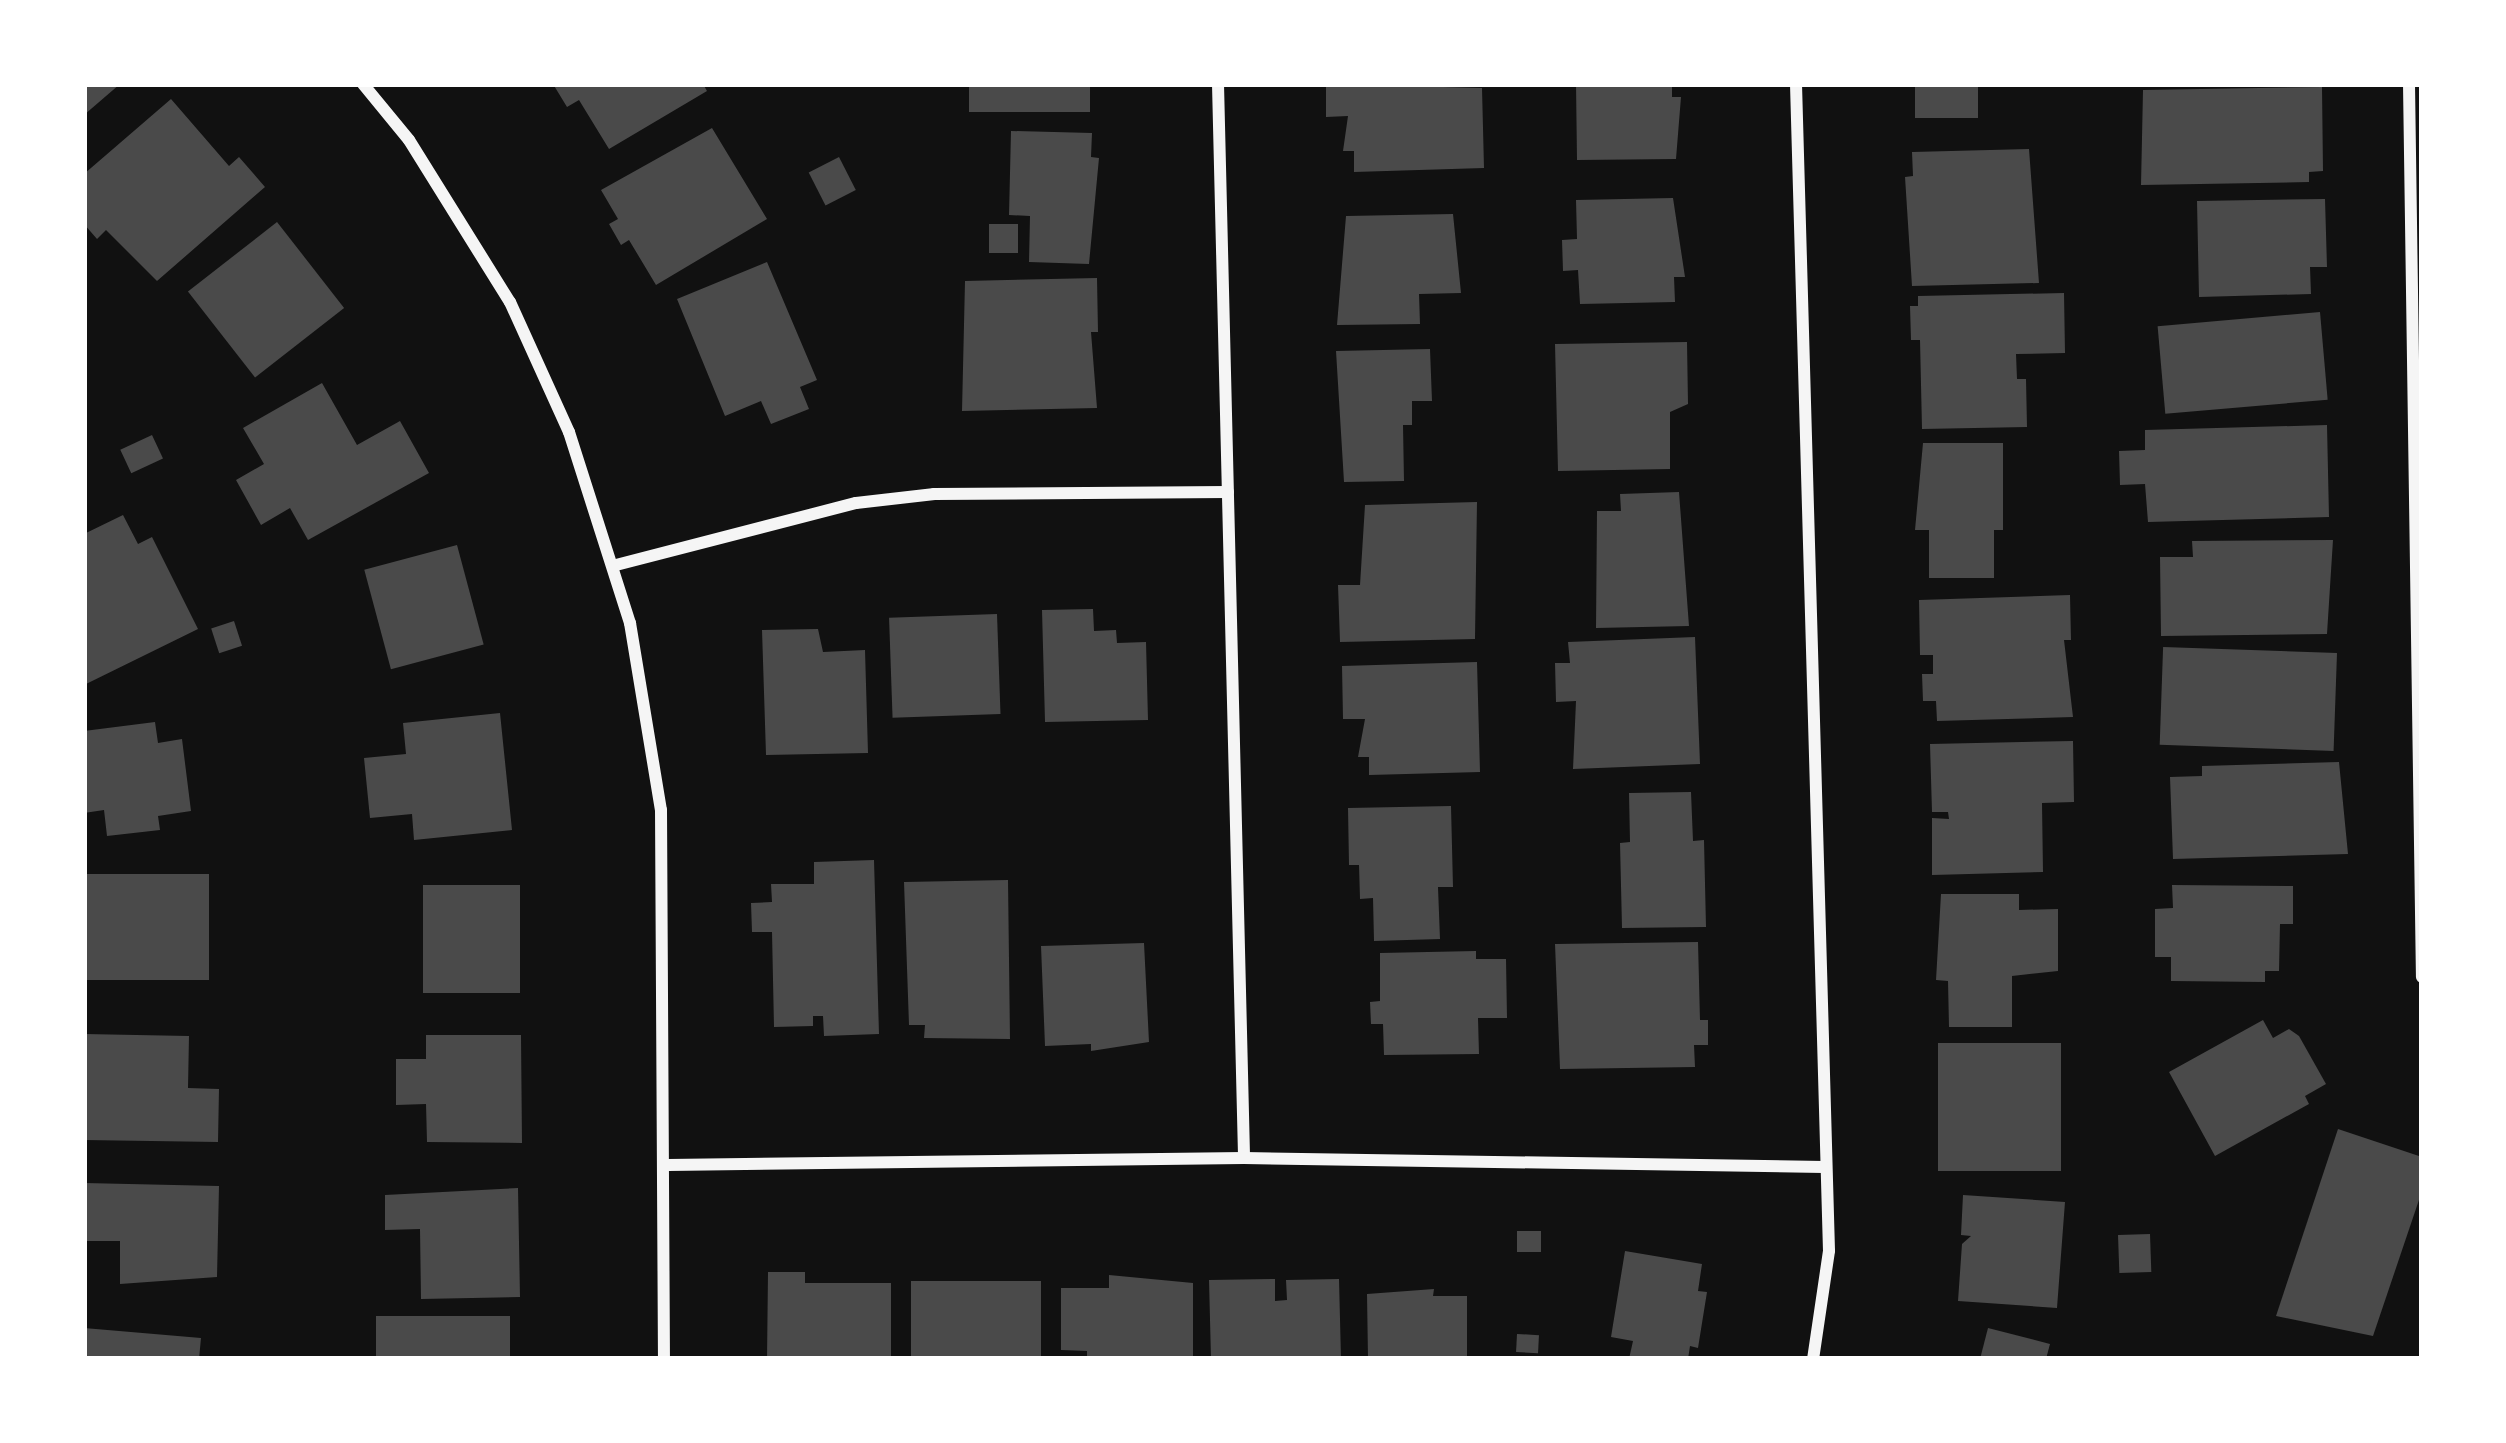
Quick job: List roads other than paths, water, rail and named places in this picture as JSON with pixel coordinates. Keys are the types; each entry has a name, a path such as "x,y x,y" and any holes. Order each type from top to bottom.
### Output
{"street":[{"path":"363,84 409,140 510,302 616,565 661,810 668,1166 664,1359"},
{"path":"1218,84 1244,1158"},
{"path":"1796,84 1828,1251 1813,1359"},
{"path":"2410,84 2422,977"},
{"path":"616,565 856,503 934,494 1228,492"},
{"path":"668,1166 1244,1158 1824,1167"}]}
